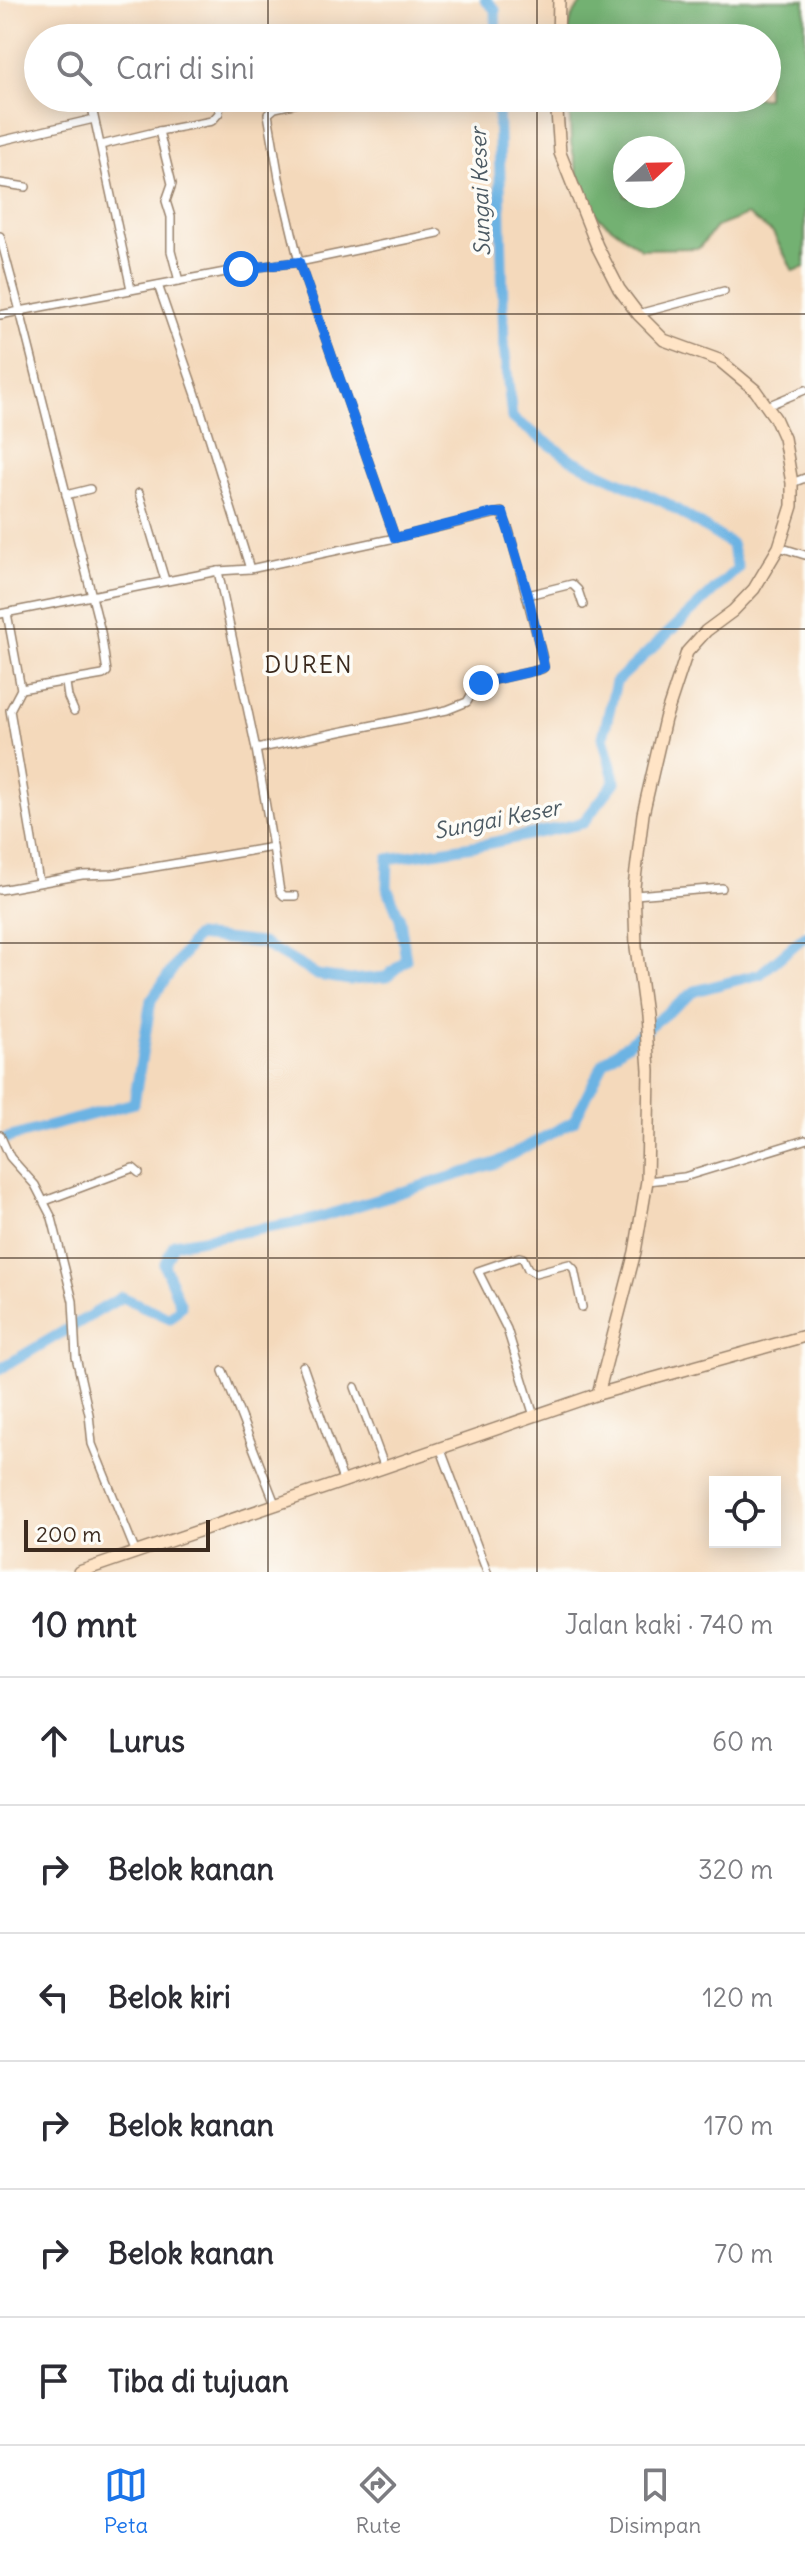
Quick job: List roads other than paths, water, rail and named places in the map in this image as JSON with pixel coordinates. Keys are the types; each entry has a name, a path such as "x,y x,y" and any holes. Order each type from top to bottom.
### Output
{"street":[{"path":"558,24 559,0"},
{"path":"93,112 131,289"},
{"path":"101,145 212,121 219,112"},
{"path":"270,112 268,114 279,178 299,262 395,538"},
{"path":"556,112 557,137 565,167 597,246 619,289 664,340 704,353 732,369 755,390 775,418 788,450 792,483 792,506 779,547 754,589 695,642 683,661 665,719 643,814 635,895 636,947 647,1032 647,1181 635,1252 598,1394"},
{"path":"0,141 94,119"},
{"path":"159,131 172,184 166,201 171,217 171,251 179,281"},
{"path":"0,183 26,187"},
{"path":"0,315 241,269 299,262 438,233"},
{"path":"0,236 101,632 107,672 66,683 21,689"},
{"path":"158,285 250,569"},
{"path":"638,314 724,291"},
{"path":"767,406 805,390"},
{"path":"792,483 805,478"},
{"path":"66,495 90,489"},
{"path":"139,493 165,580"},
{"path":"39,882 10,710 21,689 4,614 165,580 250,569 501,512 528,595 544,664 542,669 481,683 467,702 447,710 256,749"},
{"path":"779,547 805,555"},
{"path":"218,571 256,749 280,892 284,896 295,896"},
{"path":"528,595 572,584 578,590 583,605"},
{"path":"66,683 74,711"},
{"path":"0,890 273,847"},
{"path":"635,895 722,888"},
{"path":"0,1135 10,1157 28,1175 45,1201 68,1277 76,1357 89,1414 92,1444 136,1553"},
{"path":"647,1181 684,1177 805,1140"},
{"path":"45,1201 133,1168 139,1173"},
{"path":"534,1416 507,1329 478,1271 519,1257 535,1273 569,1264 574,1269 582,1307"},
{"path":"79,1572 598,1394 805,1336"},
{"path":"303,1366 344,1483"},
{"path":"223,1371 276,1506"},
{"path":"355,1387 385,1468"},
{"path":"441,1450 487,1572"}],"waterway":[{"name":"Sungai Keser","path":"485,0 495,9 496,24"},
{"name":"Sungai Keser","path":"0,1140 134,1103 151,1000 196,936 262,943 317,975 350,980 386,977 406,960 400,919 387,887 388,859 486,844 583,823 615,782 603,737 616,682 738,568 731,544 666,503 572,460 512,418 504,346 498,112"},
{"path":"0,1369 122,1297 170,1318 181,1306 164,1265 174,1244 311,1220 496,1163 574,1121 604,1062 695,991 760,974 805,936"}],"district":[{"name":"DUREN","path":"309,664"}]}
